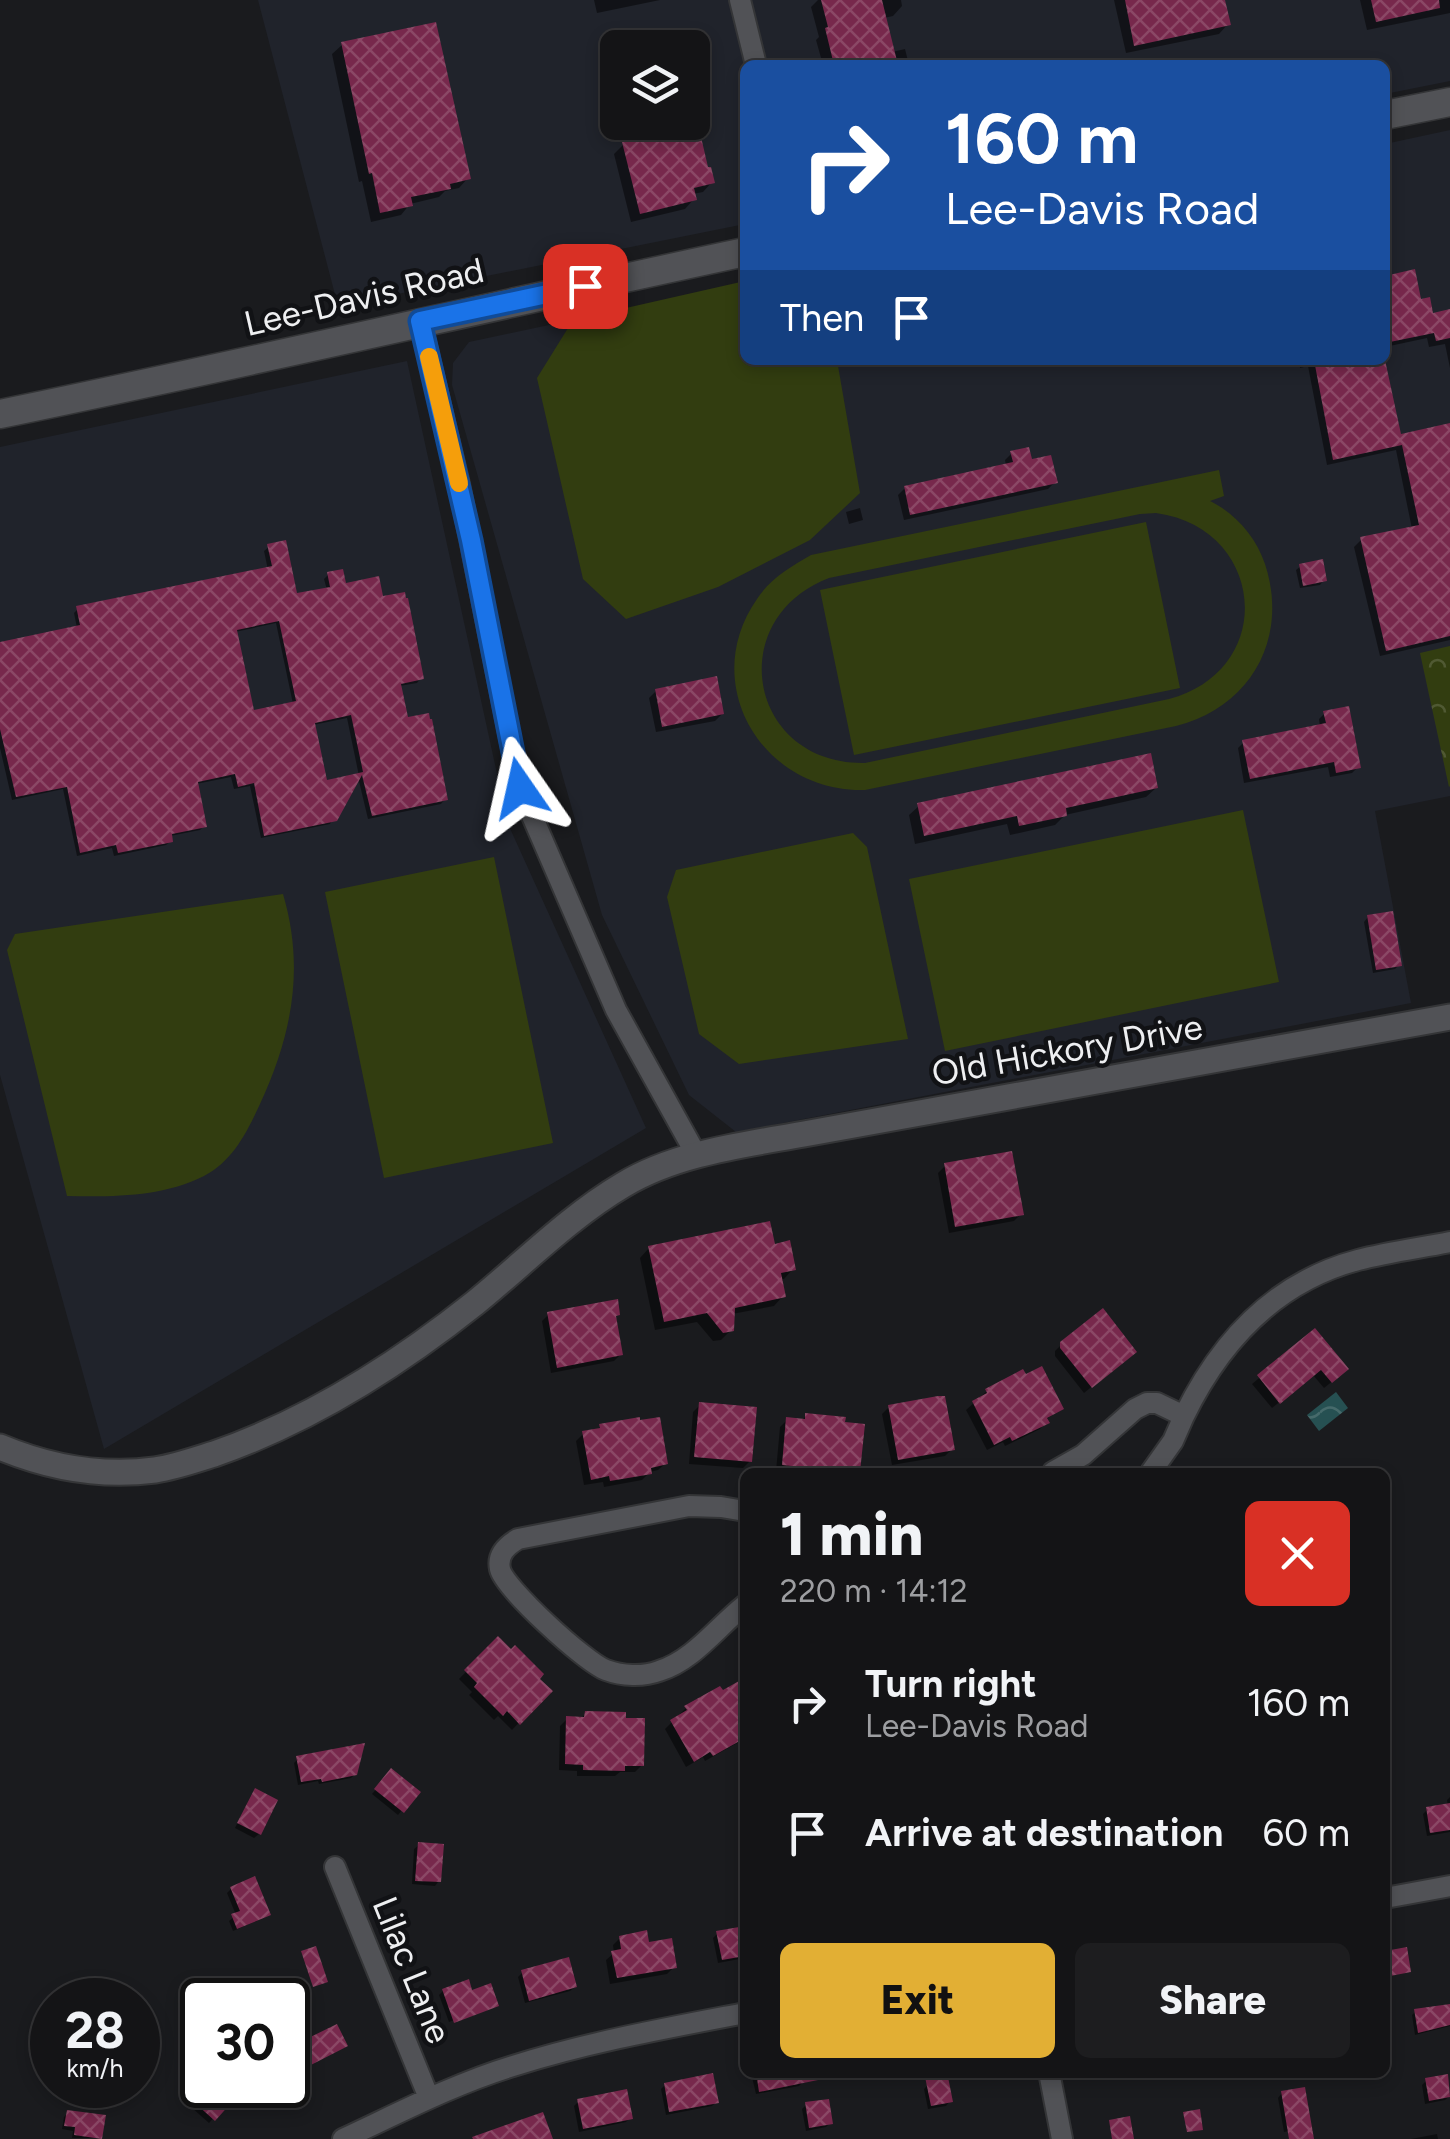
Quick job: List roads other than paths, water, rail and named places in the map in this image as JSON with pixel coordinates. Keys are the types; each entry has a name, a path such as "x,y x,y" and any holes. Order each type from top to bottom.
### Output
{"main road":[{"path":"1390,114 1450,102"},
{"name":"Lee-Davis Road","path":"0,414 740,253"}],"street":[{"path":"740,0 755,60"},
{"path":"420,321 471,540 520,788 616,1010 697,1156"},
{"name":"Old Hickory Drive","path":"0,1447 68,1468 159,1470 272,1431 375,1376 422,1345 592,1206 623,1184 658,1167 823,1130 1450,1017"},
{"path":"1153,1468 1173,1441 1211,1367 1269,1303 1332,1268 1450,1242"},
{"path":"1060,1468 1083,1456 1134,1409 1146,1403 1157,1402 1184,1416"},
{"path":"740,1510 689,1506 518,1538 506,1546 498,1566 503,1578 592,1663 625,1675 644,1675 677,1663 740,1610"},
{"name":"Lilac Lane","path":"335,1866 429,2098"},
{"path":"1390,1897 1450,1886"},
{"path":"344,2139 429,2098 509,2067 578,2046 740,2014"},
{"path":"1050,2078 1062,2139"}],"water":[{"path":"1336,1392 1348,1408 1319,1431 1307,1415"}]}
